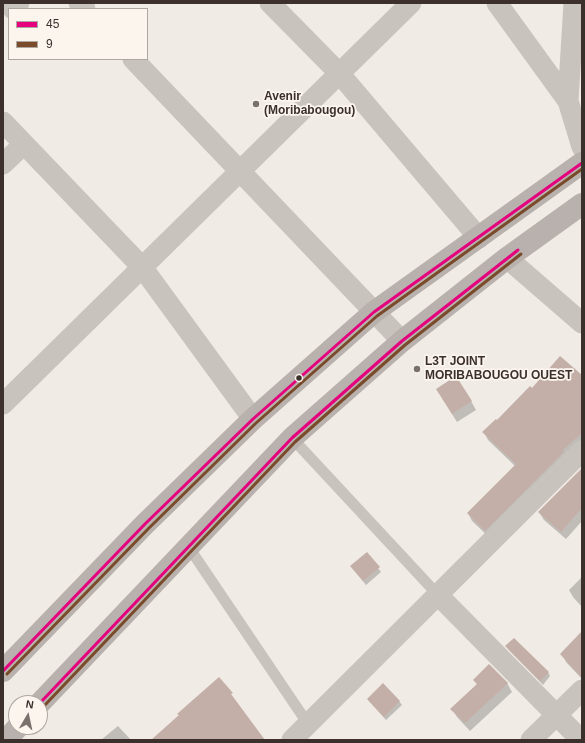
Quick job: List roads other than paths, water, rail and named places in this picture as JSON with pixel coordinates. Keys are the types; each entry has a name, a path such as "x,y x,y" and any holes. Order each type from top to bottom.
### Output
{"main road":[{"path":"3,671 145,524 253,419 374,312 582,164"},
{"path":"48,695 292,438 402,341 508,258 582,204"}],"street":[{"path":"270,3 339,73 479,238"},
{"path":"3,404 411,3"},
{"path":"497,3 568,100 582,147"},
{"path":"568,100 574,3"},
{"path":"134,60 402,341"},
{"path":"3,122 142,267 253,419"},
{"path":"3,164 24,144"},
{"path":"508,258 582,323"},
{"path":"292,740 582,451"},
{"path":"438,595 581,740"},
{"path":"531,740 582,690"}],"lane":[{"path":"292,438 438,595"},
{"path":"188,546 308,724"}],"place":[{"name":"Avenir (Moribabougou)","path":"256,104"},
{"name":"L3T JOINT MORIBABOUGOU OUEST","path":"417,369"}]}
